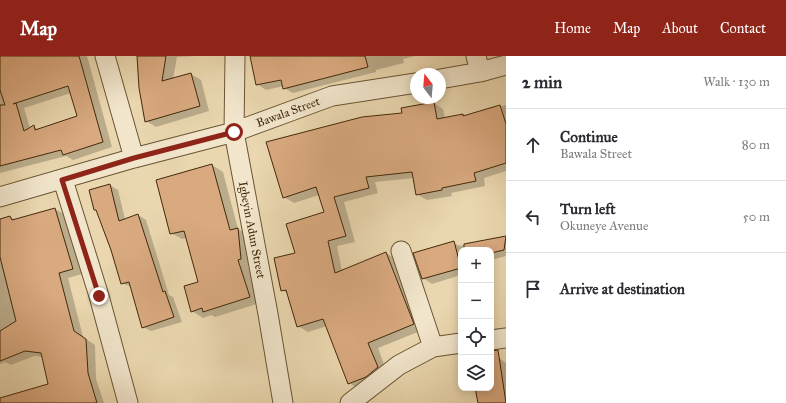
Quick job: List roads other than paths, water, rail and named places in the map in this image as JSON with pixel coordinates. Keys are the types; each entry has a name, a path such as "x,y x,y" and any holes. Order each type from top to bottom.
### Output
{"street":[{"path":"104,56 134,158"},
{"name":"Igbeyin Adun Street","path":"235,56 234,132 283,403"},
{"path":"446,77 478,64 506,65"},
{"name":"Bawala Street","path":"0,197 134,158 234,132 332,96 410,84"},
{"path":"62,180 99,296 128,403"},
{"path":"401,251 433,347"},
{"path":"494,340 506,338"},
{"path":"350,403 399,365 433,347 458,343"}]}
